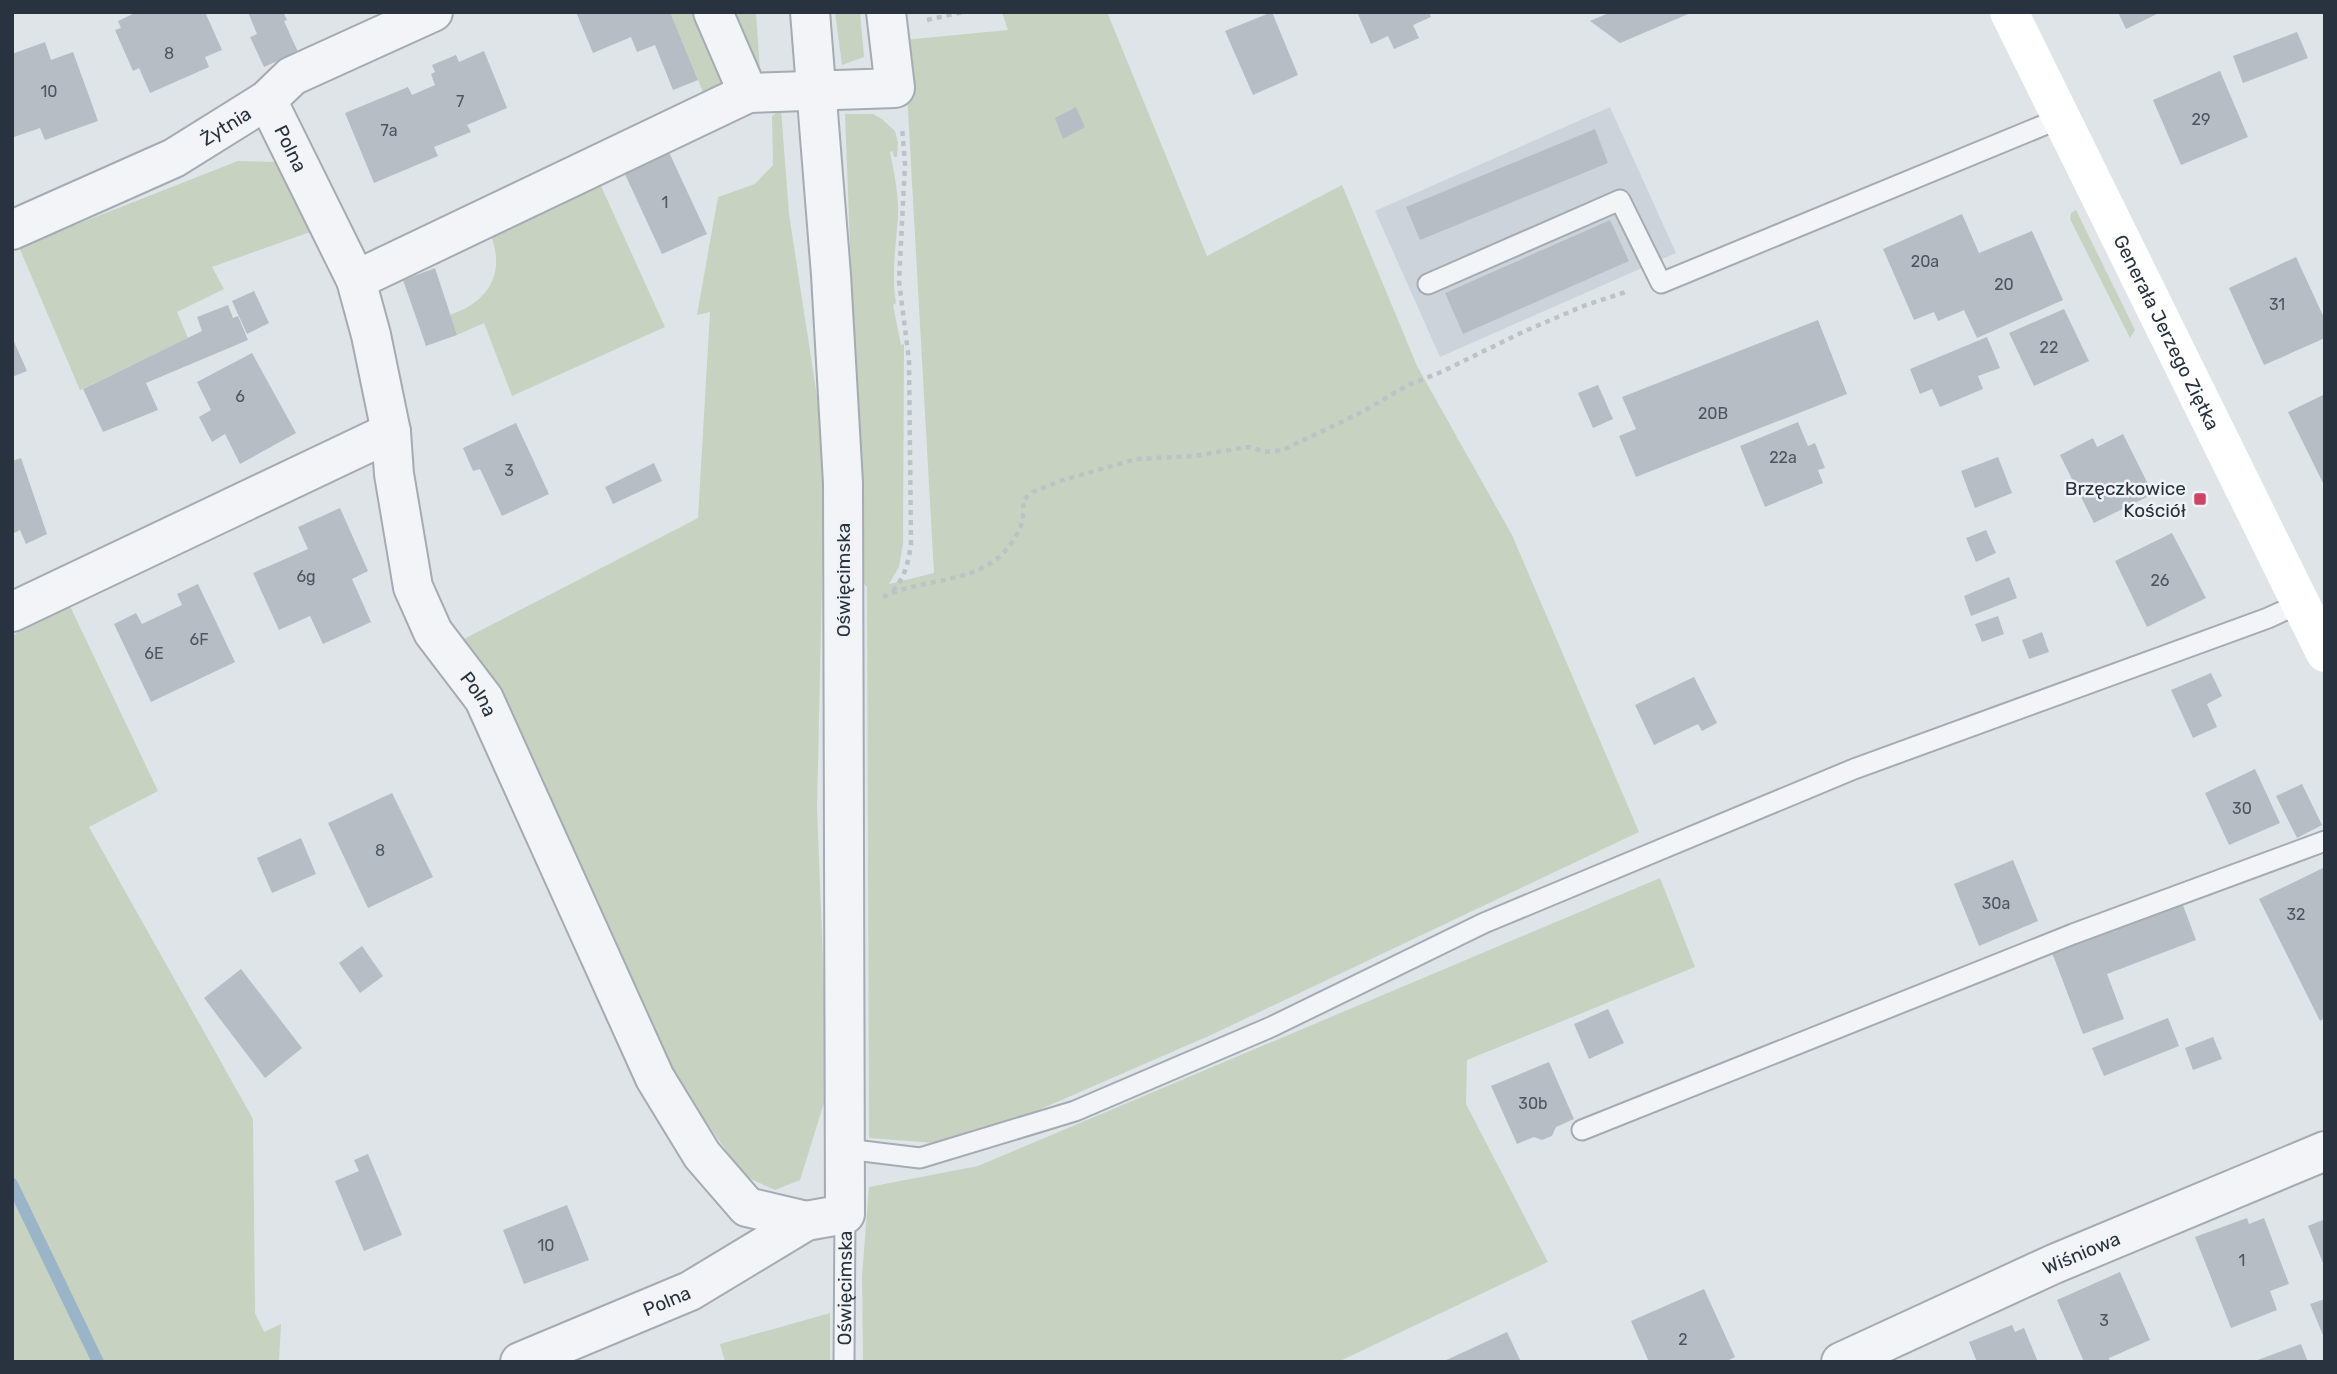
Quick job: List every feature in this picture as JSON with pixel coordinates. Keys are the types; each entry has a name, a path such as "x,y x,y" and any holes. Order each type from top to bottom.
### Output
{"main road":[{"name":"Generała Jerzego Ziętka","path":"2009,12 2325,653"}],"street":[{"name":"Żytnia","path":"12,230 174,158 267,100 292,76 433,12"},
{"path":"713,12 748,93"},
{"name":"Oświęcimska","path":"810,12 831,275 843,483 845,1214"},
{"path":"356,280 748,93 895,88 886,12"},
{"name":"Polna","path":"267,100 356,280 371,335 391,432 394,474 412,587 433,632 484,699 655,1078 702,1155 747,1207 806,1222"},
{"path":"12,612 391,432"},
{"name":"Wiśniowa","path":"1841,1362 2054,1264 2325,1151"},
{"name":"Polna","path":"520,1362 690,1291 806,1222 845,1214"}],"lane":[{"path":"1428,284 1620,200 1661,283 2061,118"},
{"path":"846,1149 920,1158 1075,1111 1271,1027 1484,923 1842,775 2268,618 2301,603"},
{"path":"1582,1130 2073,934 2325,841"},
{"name":"Oświęcimska","path":"844,1362 845,1214"}],"path":[{"path":"893,592 901,582 908,565 911,545 909,360 899,281 905,164 895,88"},
{"path":"843,597 875,598 976,571 994,562 1008,549 1020,530 1024,514 1023,500 1033,492 1136,459 1194,456 1241,447 1265,452 1283,450 1364,411 1408,385 1525,331 1616,295"}],"shaded area":[{"path":"1610,107 1676,253 1440,357 1375,211"}],"green space":[{"path":"670,12 699,12 723,80 718,90 705,97"},
{"path":"727,12 756,12 760,71 757,71"},
{"path":"835,12 860,12 864,57 842,65"},
{"path":"1002,12 1107,12 1207,256 1342,185 1417,366 1512,535 1639,832 1211,1035 1013,1121 935,1143 869,1138 867,587 863,582 845,114 873,114 895,131 898,142 897,157 894,157 893,151 890,152 898,208 894,270 896,303 893,305 901,345 904,344 903,543 899,567 889,584 934,573 904,40 1008,30"},
{"path":"781,109 789,214 825,449 817,808 828,1090 800,1180 775,1190 744,1176 668,1068 505,697 464,639 698,518 710,312 697,315 718,197 755,184 773,165 772,116"},
{"path":"238,161 278,162 313,231 212,267 224,289 177,312 188,338 80,390 19,247"},
{"path":"596,175 665,327 512,396 484,323 457,335 450,315 477,301 492,280 496,255 487,226"},
{"path":"2076,210 2135,330 2130,338 2070,219 2071,213"},
{"path":"68,602 158,791 89,827 253,1119 255,1313 264,1332 281,1324 279,1362 12,1362 12,636"},
{"path":"1660,878 1695,967 1467,1060 1466,1104 1548,1262 1338,1362 863,1362 862,1276 869,1187 978,1166"},
{"path":"830,1313 830,1362 725,1362 720,1344"}],"building":[{"path":"137,12 205,12 222,50 205,57 209,67 150,93 139,68 133,71 115,30 121,28 118,21"},
{"path":"248,12 283,12 287,20 284,21 298,52 264,67 250,37 257,34"},
{"path":"576,12 670,12 698,80 673,90 655,45 637,52 631,37 593,53"},
{"path":"1272,12 1298,75 1253,95 1225,31"},
{"path":"1357,12 1429,12 1431,17 1413,25 1419,38 1394,49 1388,36 1371,44"},
{"path":"1611,12 1693,12 1620,43 1590,21"},
{"path":"2118,12 2161,12 2126,29"},
{"path":"2297,32 2308,58 2243,83 2233,56"},
{"path":"45,42 51,60 73,52 98,121 45,140 40,128 14,137 12,54"},
{"path":"484,51 507,108 467,125 471,132 434,147 438,156 374,183 345,113 408,87 412,95 435,85 431,74 435,72 432,65 456,55 459,62"},
{"path":"2220,71 2248,137 2181,165 2153,100"},
{"path":"1076,107 1085,127 1063,139 1055,118"},
{"path":"1595,129 1608,163 1420,240 1406,207"},
{"path":"667,148 707,234 662,254 623,170"},
{"path":"1962,214 1979,253 2032,231 2063,300 1977,338 1964,310 1938,321 1934,312 1914,320 1883,249"},
{"path":"1610,220 1629,261 1463,334 1445,293"},
{"path":"2296,257 2325,320 2325,338 2264,365 2229,288"},
{"path":"435,268 457,335 426,346 403,280"},
{"path":"254,291 269,323 247,334 232,301"},
{"path":"228,305 233,318 238,316 248,340 146,383 158,410 103,432 83,389 202,331 197,317"},
{"path":"2064,309 2089,361 2034,386 2009,333"},
{"path":"1818,320 1847,394 1636,477 1619,436 1636,429 1622,397"},
{"path":"12,337 27,371 12,377"},
{"path":"1987,337 2000,368 1978,376 1983,389 1940,407 1932,389 1920,394 1910,369"},
{"path":"252,353 296,433 240,464 225,434 212,442 199,417 211,410 197,382"},
{"path":"1598,385 1613,419 1593,428 1578,393"},
{"path":"2325,394 2325,487 2288,412"},
{"path":"1798,422 1808,446 1815,443 1825,468 1818,470 1823,483 1765,507 1740,446"},
{"path":"516,423 549,494 502,516 480,469 473,471 463,448"},
{"path":"2123,434 2153,494 2094,523 2060,455 2093,438 2097,447"},
{"path":"1998,457 2012,493 1975,508 1961,471"},
{"path":"21,458 47,534 26,544 20,530 12,534 12,461"},
{"path":"654,463 662,481 613,504 605,487"},
{"path":"340,508 368,571 352,579 371,622 323,644 310,616 279,630 253,573 308,549 298,527"},
{"path":"1986,530 1996,553 1976,562 1966,538"},
{"path":"2172,533 2206,598 2147,627 2115,561"},
{"path":"2009,577 2017,598 1971,616 1964,596"},
{"path":"198,584 235,662 151,702 114,624 136,613 142,624 182,605 177,594"},
{"path":"1998,616 2004,634 1982,642 1975,624"},
{"path":"2042,632 2049,652 2029,659 2022,640"},
{"path":"2211,673 2222,696 2207,704 2217,727 2193,738 2171,690"},
{"path":"1694,677 1717,723 1702,731 1698,724 1654,745 1635,705"},
{"path":"2255,769 2280,823 2229,845 2205,793"},
{"path":"2302,784 2322,825 2297,838 2276,796"},
{"path":"392,793 433,877 368,908 328,823"},
{"path":"301,838 316,874 272,893 257,858"},
{"path":"2013,860 2038,921 1979,946 1954,884"},
{"path":"2325,867 2325,1018 2320,1021 2259,899"},
{"path":"2181,900 2196,940 2107,974 2124,1019 2083,1034 2051,950"},
{"path":"362,946 383,976 360,993 339,963"},
{"path":"241,969 302,1048 265,1078 204,998"},
{"path":"1608,1009 1624,1043 1589,1059 1574,1024"},
{"path":"2168,1018 2179,1046 2104,1076 2092,1048"},
{"path":"2213,1037 2222,1059 2193,1070 2185,1048"},
{"path":"1549,1062 1574,1119 1556,1127 1552,1136 1542,1140 1534,1137 1517,1144 1491,1086"},
{"path":"368,1154 402,1235 364,1251 335,1181 359,1171 354,1160"},
{"path":"567,1205 589,1260 524,1284 503,1230"},
{"path":"2247,1218 2249,1224 2264,1218 2289,1284 2270,1291 2277,1310 2231,1328 2195,1237"},
{"path":"2325,1219 2325,1268 2308,1226"},
{"path":"2120,1272 2150,1340 2109,1358 2110,1362 2084,1362 2057,1300"},
{"path":"1704,1289 1735,1357 1725,1362 1649,1362 1631,1321"},
{"path":"2325,1299 2325,1340 2310,1304"},
{"path":"2012,1325 2015,1332 2024,1328 2038,1362 1977,1362 1969,1342"},
{"path":"1507,1332 1521,1362 1442,1362 1466,1351"},
{"path":"2301,1344 2308,1362 2255,1362 2255,1361"}],"waterway":[{"path":"12,1184 98,1362"}],"place":[{"name":"Brzęczkowice Kościół","path":"2200,499"}]}
